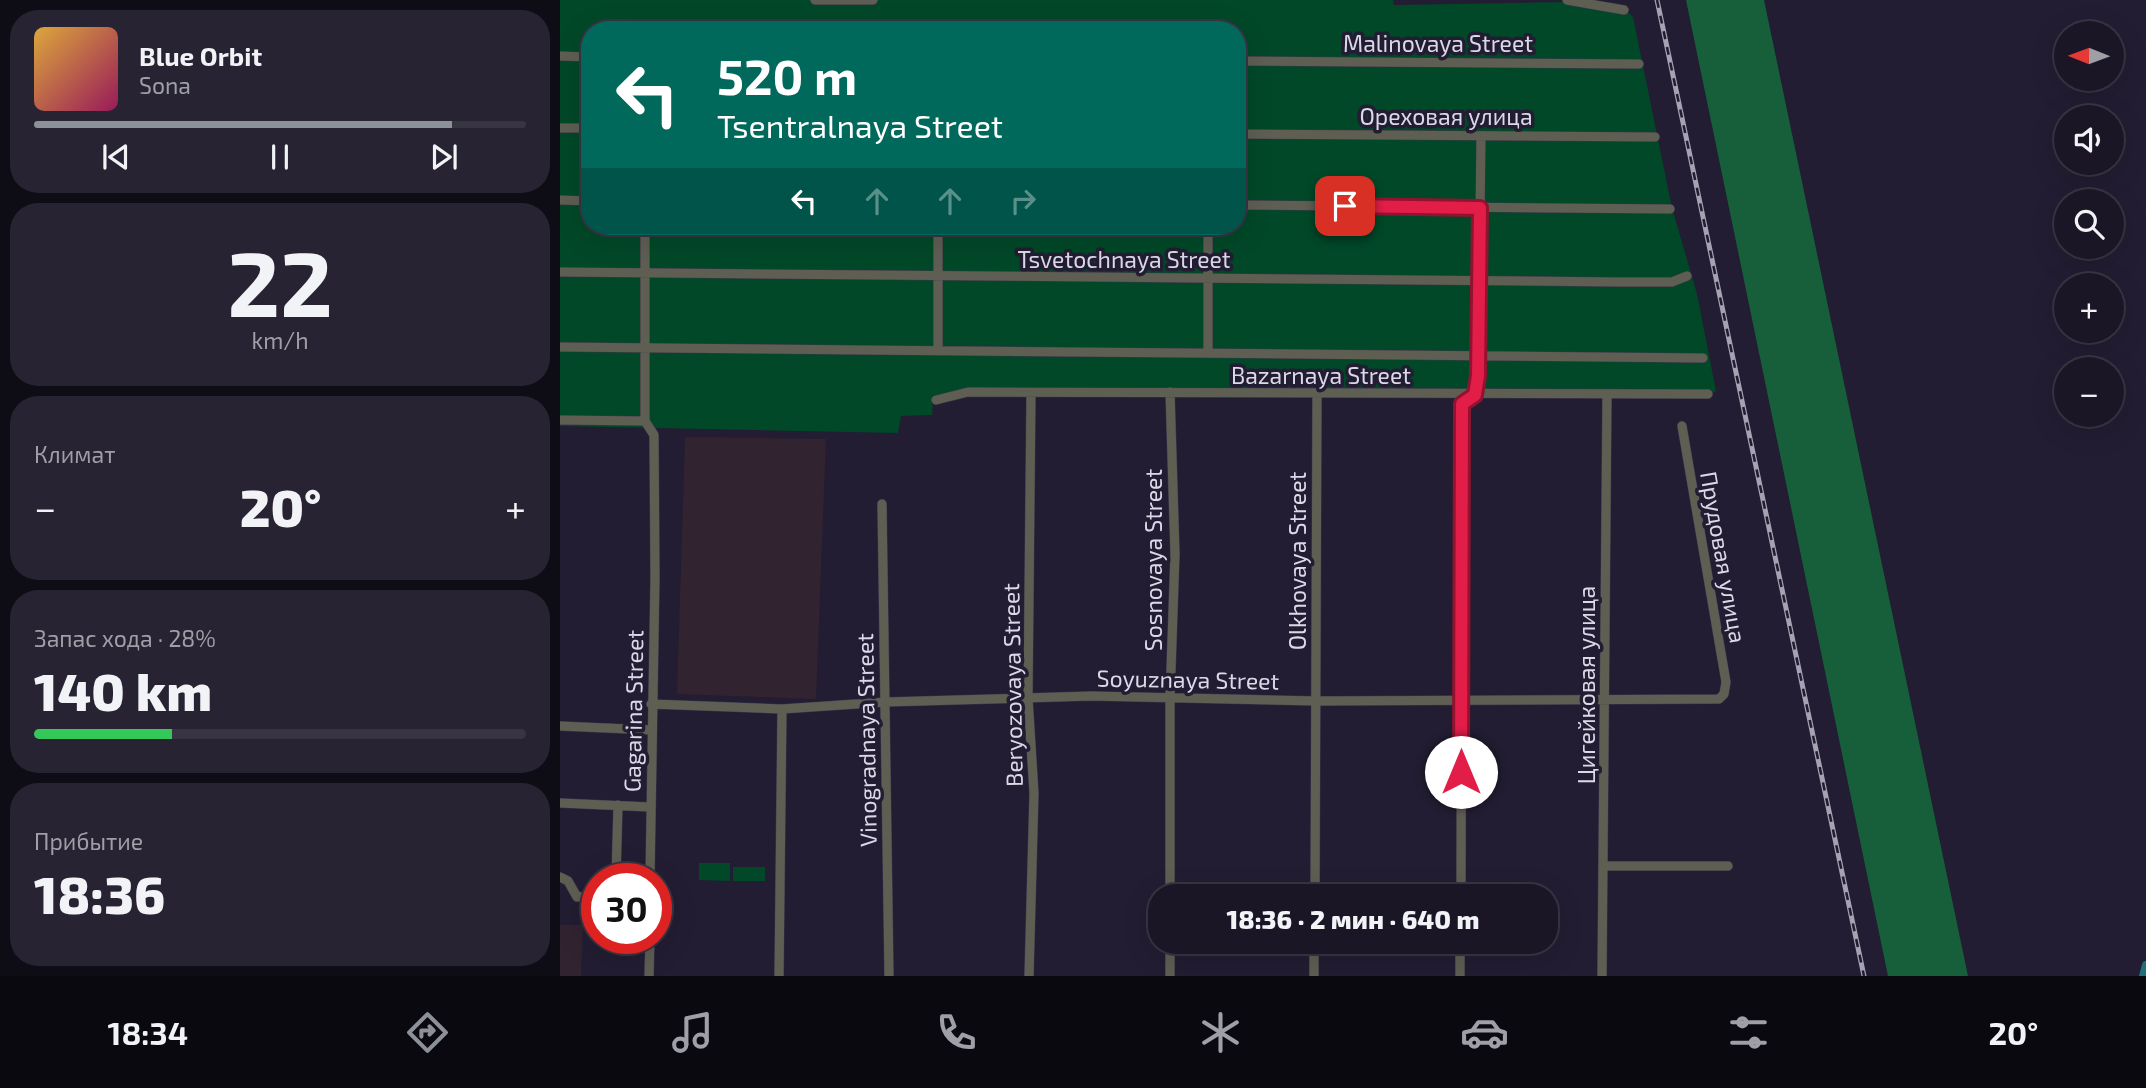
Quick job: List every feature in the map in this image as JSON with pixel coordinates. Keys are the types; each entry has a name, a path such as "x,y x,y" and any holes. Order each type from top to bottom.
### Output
{"street":[{"path":"815,0 872,0"},
{"path":"1567,0 1624,10"},
{"path":"560,56 581,57"},
{"name":"Malinovaya Street","path":"1246,61 1639,64"},
{"path":"560,128 581,128"},
{"name":"Ореховая улица","path":"1246,134 1655,137"},
{"path":"1461,884 1462,404 1475,395 1479,355 1481,136"},
{"path":"560,200 581,201"},
{"path":"1246,205 1670,209"},
{"path":"560,420 645,421 645,235"},
{"path":"937,235 938,351"},
{"path":"1208,235 1208,352"},
{"name":"Tsvetochnaya Street","path":"560,272 1480,282 1672,282 1687,275"},
{"path":"560,347 1703,358"},
{"name":"Bazarnaya Street","path":"936,400 968,392 1708,394"},
{"name":"Sosnovaya Street","path":"1170,392 1175,554 1170,698 1170,884"},
{"name":"Beryozovaya Street","path":"1029,976 1034,793 1028,698 1031,393"},
{"name":"Olkhovaya Street","path":"1315,884 1317,395"},
{"name":"Цигейковая улица","path":"1602,976 1607,395"},
{"name":"Gagarina Street","path":"645,421 654,435 650,863"},
{"name":"Прудовая улица","path":"1682,426 1726,682 1724,694"},
{"name":"Vinogradnaya Street","path":"882,504 888,976"},
{"name":"Soyuznaya Street","path":"651,704 782,709 886,702 1028,698 1316,701 1461,698 1606,701 1718,699 1724,694"},
{"path":"779,976 782,709"},
{"path":"560,726 651,730"},
{"path":"560,803 650,807"},
{"path":"616,863 618,805"},
{"path":"1604,866 1728,866"},
{"path":"560,877 568,881 577,897 581,897"},
{"path":"649,976 650,954"},
{"path":"1170,954 1170,976"},
{"path":"1314,954 1314,976"},
{"path":"1460,954 1460,976"}],"shaded area":[{"path":"685,437 826,439 816,699 677,694"},
{"path":"560,925 581,925 581,976 560,976"}],"green space":[{"path":"560,0 1393,0 1394,5 1564,2 1622,6 1633,17 1672,208 1697,294 1716,391 1708,394 968,392 933,400 932,415 901,416 898,433 560,426"},
{"path":"1686,0 1764,0 1968,976 1888,976"},
{"path":"699,863 730,863 730,881 699,880"},
{"path":"733,867 765,867 765,881 733,881"}],"waterway":[{"path":"2143,976 2146,965"}],"railway":[{"path":"1657,0 1864,976"}],"route":[{"path":"1345,206 1480,208 1478,376 1475,395 1465,399 1462,404 1461,772"}]}
